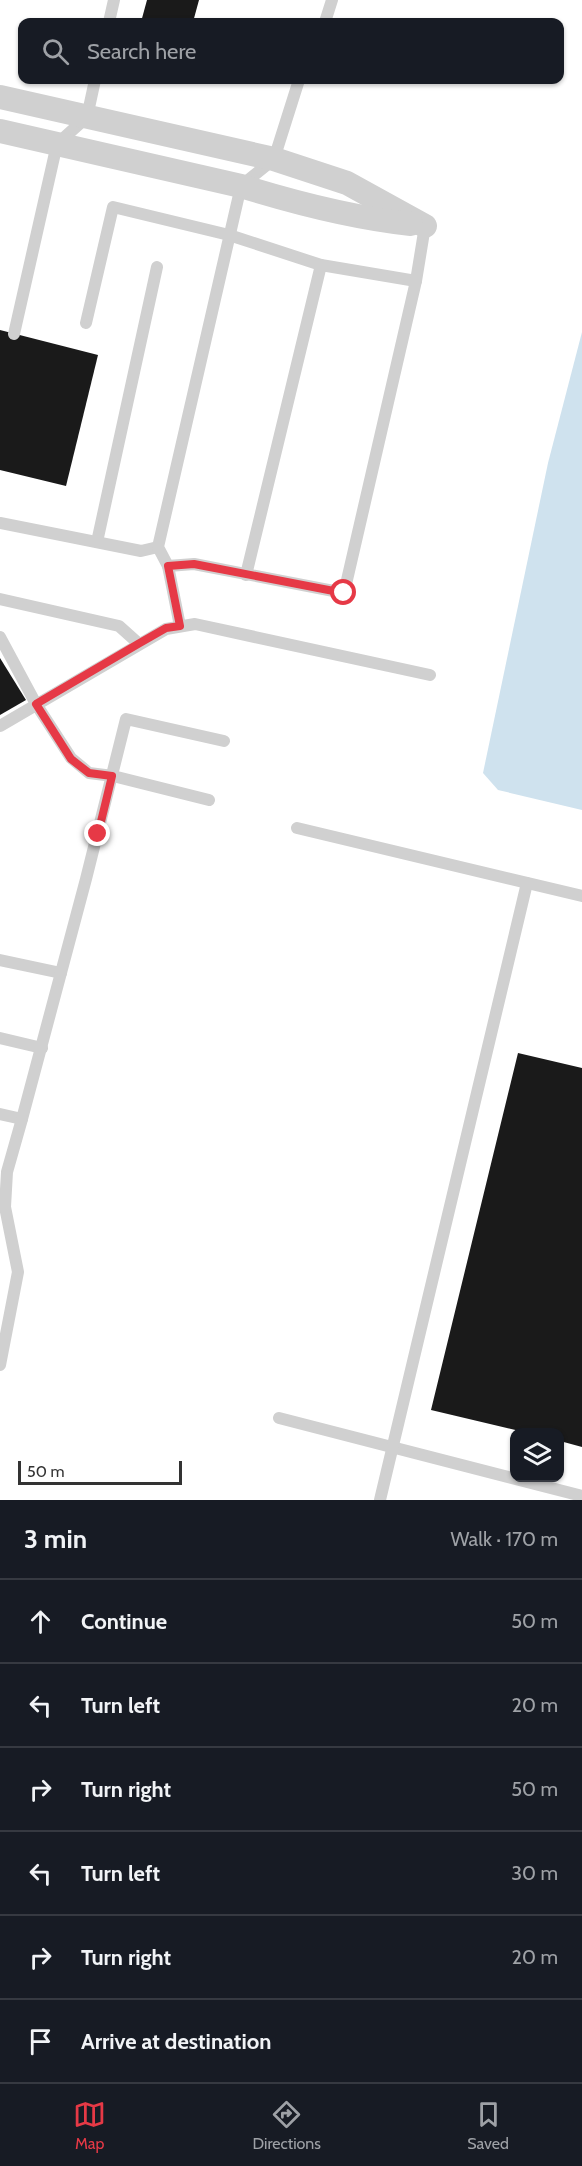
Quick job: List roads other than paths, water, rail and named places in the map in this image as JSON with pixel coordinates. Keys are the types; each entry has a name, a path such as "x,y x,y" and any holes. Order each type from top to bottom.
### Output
{"street":[{"path":"0,97 274,159 346,183 425,226"},
{"path":"0,131 241,186 277,197 386,221 425,226"}],"lane":[{"path":"110,18 114,0"},
{"path":"326,18 332,0"},
{"path":"14,334 57,144 87,117 94,84"},
{"path":"180,626 168,566 158,547 241,186 274,159 298,84"},
{"path":"86,323 113,207 229,235 321,265 416,281"},
{"path":"168,566 194,564 344,593 416,281 425,226"},
{"path":"246,575 321,265"},
{"path":"97,542 157,267"},
{"path":"0,523 141,551 158,547"},
{"path":"0,599 119,626 138,644"},
{"path":"0,726 166,628 195,624 430,675"},
{"path":"0,637 36,704 71,759 89,773 112,776 208,800"},
{"path":"0,1365 1,1345 18,1272 5,1207 7,1173 42,1048 126,719 224,741"},
{"path":"297,828 582,896"},
{"path":"380,1500 527,883"},
{"path":"0,960 61,973"},
{"path":"0,1038 42,1048"},
{"path":"0,1114 22,1119"},
{"path":"279,1418 582,1496"}],"water":[{"path":"582,332 582,810 498,790 483,773 548,463"}]}
